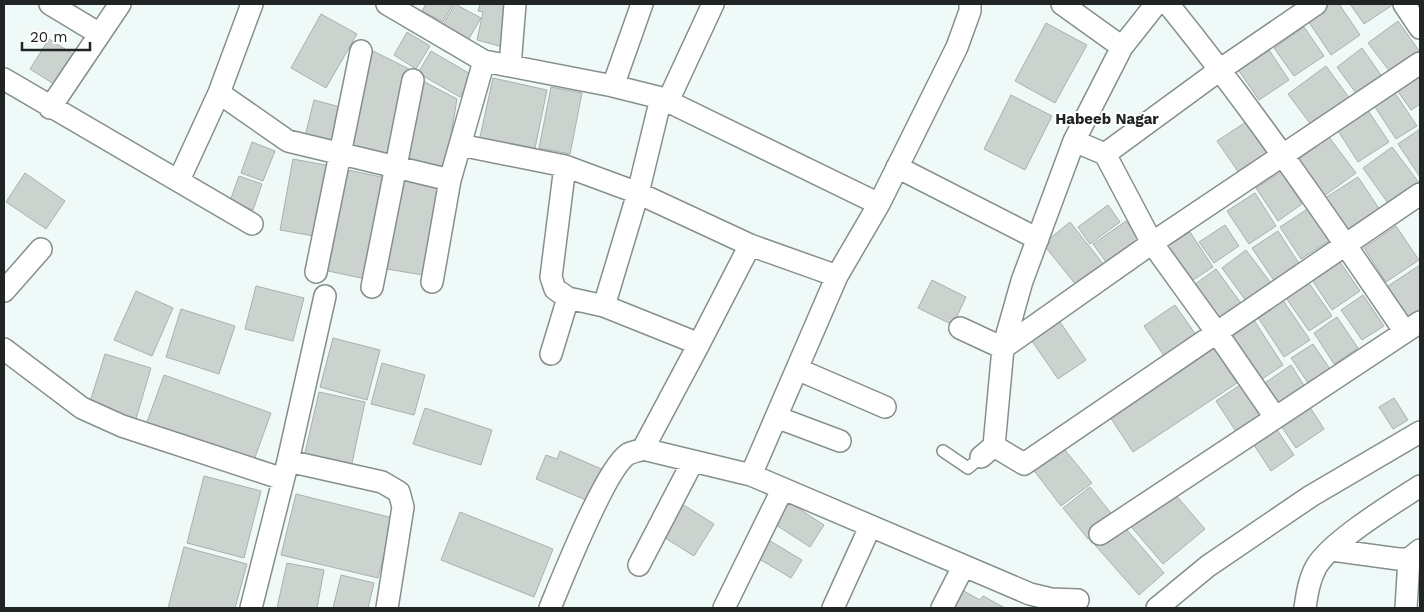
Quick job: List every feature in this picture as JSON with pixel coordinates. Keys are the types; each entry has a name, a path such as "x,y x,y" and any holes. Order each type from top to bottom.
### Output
{"street":[{"path":"50,4 98,33"},
{"path":"50,108 98,33 120,4"},
{"path":"179,180 219,94 252,4"},
{"path":"510,66 515,4"},
{"path":"612,86 642,4"},
{"path":"604,306 664,100 713,4"},
{"path":"751,475 837,276 879,204 957,47 970,11 970,4"},
{"path":"1062,4 1122,47"},
{"path":"1156,4 1122,47 1074,141 1022,281 1003,348 988,452 1024,464 1344,244 1420,194"},
{"path":"1100,534 1413,327 1344,244 1284,156 1221,69 1168,4"},
{"path":"1105,154 1221,69 1316,4"},
{"path":"1404,4 1420,28"},
{"path":"393,5 484,61 612,86 664,100 879,204"},
{"path":"316,272 361,51"},
{"path":"432,282 450,180 484,61"},
{"path":"1003,348 1152,243 1420,63"},
{"path":"4,79 50,108 179,180 252,224"},
{"path":"372,287 413,80"},
{"path":"219,94 288,141 450,180"},
{"path":"1074,141 1105,154 1152,243 1275,417"},
{"path":"460,145 564,166 638,193 750,245 837,276"},
{"path":"564,166 551,277 555,289 568,298 604,306 699,344"},
{"path":"897,167 1038,239"},
{"path":"642,449 750,245"},
{"path":"4,291 41,250"},
{"path":"252,608 325,296"},
{"path":"552,354 568,298"},
{"path":"960,328 1003,348"},
{"path":"4,349 82,408 122,426 285,470 382,482 399,492 403,507 387,608"},
{"path":"797,369 885,407"},
{"path":"776,417 840,441"},
{"path":"1157,608 1208,566 1312,496 1420,432"},
{"path":"550,608 612,472 628,454 642,449 751,475 870,528 1030,594 1050,599 1078,600"},
{"path":"639,565 693,461"},
{"path":"1305,608 1309,583 1317,565 1332,550 1378,514 1420,486"},
{"path":"724,608 782,490"},
{"path":"833,608 870,528"},
{"path":"1332,550 1414,554 1406,608"},
{"path":"942,608 963,567"}],"lane":[{"path":"943,451 968,468 988,452"}],"building":[{"path":"426,4 453,4 443,22 422,11"},
{"path":"455,4 481,18 467,42 442,27"},
{"path":"480,4 510,4 503,47 477,40 483,12 478,11"},
{"path":"1328,4 1339,4 1360,35 1331,55 1306,18"},
{"path":"1350,4 1394,4 1364,24"},
{"path":"321,14 357,34 326,88 291,68"},
{"path":"1398,21 1420,52 1420,58 1394,77 1368,43"},
{"path":"1046,23 1087,45 1055,103 1015,81"},
{"path":"1304,27 1324,56 1294,76 1274,48"},
{"path":"407,32 430,46 416,69 394,55"},
{"path":"49,39 76,56 57,86 30,69"},
{"path":"1265,44 1289,80 1259,100 1235,65"},
{"path":"1362,48 1383,78 1358,96 1337,67"},
{"path":"371,50 409,69 392,159 350,150"},
{"path":"431,51 472,75 460,97 418,73"},
{"path":"1326,66 1353,103 1315,130 1288,94"},
{"path":"1420,75 1420,104 1411,110 1397,90"},
{"path":"493,78 547,90 533,158 478,146"},
{"path":"421,80 457,99 445,172 405,163"},
{"path":"551,87 582,93 570,154 539,148"},
{"path":"1393,90 1417,126 1396,139 1373,104"},
{"path":"1011,95 1052,116 1025,170 984,149"},
{"path":"314,100 344,108 334,144 305,136"},
{"path":"1365,106 1389,142 1358,162 1335,126"},
{"path":"1246,122 1268,155 1239,173 1217,141"},
{"path":"1420,129 1420,177 1398,144"},
{"path":"1329,137 1356,173 1324,196 1298,160"},
{"path":"252,142 275,151 263,181 241,173"},
{"path":"1392,147 1420,184 1390,206 1363,168"},
{"path":"293,159 331,166 319,237 280,230"},
{"path":"348,170 386,178 366,279 328,271"},
{"path":"1281,172 1302,204 1278,221 1256,188"},
{"path":"25,173 65,201 46,229 6,202"},
{"path":"239,176 262,184 253,210 230,201"},
{"path":"1358,177 1384,216 1351,238 1325,198"},
{"path":"401,180 438,186 423,275 387,269"},
{"path":"1255,193 1276,226 1249,244 1227,211"},
{"path":"1108,205 1120,222 1090,244 1078,227"},
{"path":"1309,208 1330,240 1301,259 1280,227"},
{"path":"1126,221 1141,241 1108,265 1093,244"},
{"path":"1070,222 1108,270 1081,291 1043,244"},
{"path":"1225,225 1239,246 1214,263 1199,242"},
{"path":"1396,226 1419,260 1386,282 1364,248"},
{"path":"1278,231 1300,265 1275,282 1252,248"},
{"path":"1190,232 1213,267 1184,286 1160,251"},
{"path":"1246,250 1274,287 1249,305 1222,268"},
{"path":"1340,262 1360,291 1332,310 1312,280"},
{"path":"1420,265 1420,315 1409,323 1385,288"},
{"path":"1216,269 1243,306 1218,324 1191,287"},
{"path":"932,280 966,297 953,325 918,308"},
{"path":"1309,283 1332,316 1309,331 1286,298"},
{"path":"256,286 304,298 293,341 245,329"},
{"path":"136,291 173,308 152,356 114,340"},
{"path":"1363,295 1384,326 1362,340 1341,310"},
{"path":"1280,296 1310,340 1284,357 1255,313"},
{"path":"1175,305 1201,342 1169,363 1144,326"},
{"path":"181,309 235,326 219,374 166,357"},
{"path":"1252,317 1283,365 1256,383 1224,336"},
{"path":"1337,317 1358,348 1334,364 1314,333"},
{"path":"1060,322 1086,360 1058,379 1032,341"},
{"path":"333,338 380,350 367,400 320,387"},
{"path":"1313,344 1330,369 1308,383 1291,358"},
{"path":"1212,346 1237,383 1133,452 1108,414"},
{"path":"105,354 151,368 136,419 89,405"},
{"path":"382,363 425,375 414,415 371,404"},
{"path":"1291,365 1305,387 1274,408 1259,387"},
{"path":"164,375 271,413 253,463 146,425"},
{"path":"1243,383 1266,418 1239,436 1216,401"},
{"path":"319,392 365,402 351,468 304,457"},
{"path":"1394,398 1408,420 1393,429 1379,407"},
{"path":"1306,401 1324,429 1296,448 1277,420"},
{"path":"425,408 492,430 481,465 413,444"},
{"path":"1271,421 1294,455 1271,471 1248,436"},
{"path":"1060,444 1092,483 1061,506 1032,468"},
{"path":"560,451 606,471 593,503 536,479 546,455 557,459"},
{"path":"204,476 261,491 244,558 187,543"},
{"path":"1090,487 1114,517 1088,539 1063,508"},
{"path":"1174,493 1205,529 1163,564 1128,523"},
{"path":"296,494 393,518 378,578 281,555"},
{"path":"784,499 824,525 810,547 770,521"},
{"path":"682,504 714,524 694,556 662,536"},
{"path":"460,512 553,549 534,597 441,560"},
{"path":"1121,523 1164,573 1139,595 1095,545"},
{"path":"767,539 802,560 791,578 756,557"},
{"path":"184,547 247,564 235,608 168,608"},
{"path":"287,563 324,570 317,608 277,608"},
{"path":"341,575 374,583 368,608 333,608"},
{"path":"962,590 980,600 983,596 1005,608 952,608"}],"district":[{"name":"Habeeb Nagar","path":"1107,119"}]}
